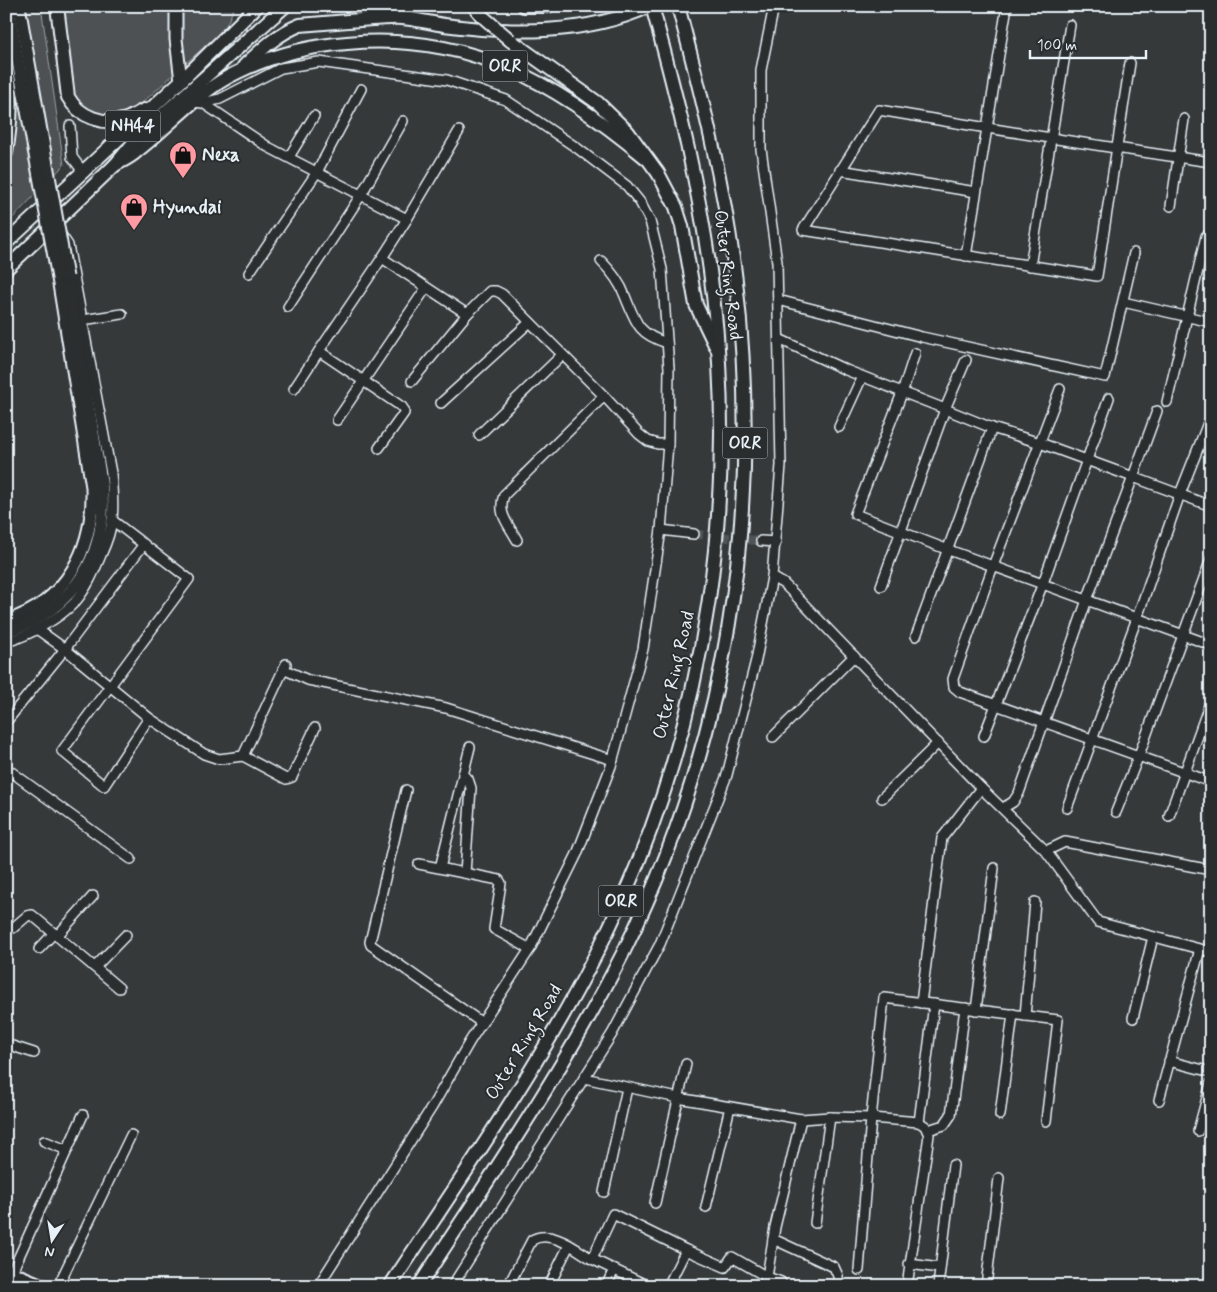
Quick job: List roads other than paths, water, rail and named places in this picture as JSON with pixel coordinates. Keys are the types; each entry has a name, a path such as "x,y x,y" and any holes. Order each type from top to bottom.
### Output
{"highway":[{"path":"57,6 68,97 79,112 93,119 115,122 128,119 163,99"},
{"name":"NH44","path":"6,269 115,165 141,134 285,6"},
{"name":"ORR","path":"474,6 482,16 510,40 598,103 613,125"},
{"path":"524,6 548,6"},
{"name":"Outer Ring Road","path":"418,1286 553,1079 594,1009 624,950 659,873 680,818 705,737 726,644 736,578 743,503 746,437 743,352 736,278 721,188 678,6"},
{"name":"NH44","path":"6,244 163,99 253,9"},
{"name":"ORR","path":"115,165 136,152 237,72 277,36 300,25 400,18 458,26 525,31 573,28 653,10"},
{"name":"Outer Ring Road","path":"390,1286 532,1067 577,990 622,899 657,810 684,722 703,640 719,502 722,414 719,354 710,269 697,192 680,115 653,10"},
{"name":"ORR","path":"237,72 272,57 318,46 371,40 405,41 462,52 516,71 613,125"},
{"path":"6,65 9,75 10,104 6,153"},
{"path":"613,125 637,145 658,173 676,207 682,226 696,305 719,354"},
{"path":"68,187 79,198"}],"main road":[{"path":"6,632 35,620 65,598 78,583 86,571 96,546 101,529 103,505 101,481 38,143 8,6"},
{"path":"19,6 38,143"},
{"path":"176,6 176,39 181,81"},
{"path":"6,621 21,616 41,605 63,584 80,556 91,522 92,487 62,277"},
{"path":"8,1271 39,1285"}],"street":[{"path":"452,1286 612,1034 660,944 727,776 756,660 772,577 782,465 778,262 761,149 762,70 774,6"},
{"path":"966,256 1007,6"},
{"path":"1030,266 1070,25"},
{"path":"198,102 220,99 281,68 319,62 447,80 506,100 577,148 627,186 640,202 650,221 662,269 670,368 668,444 662,530 643,649 612,760 577,854 530,949 318,1286"},
{"path":"1130,63 1117,148 1096,276 803,230 879,110 987,128 1051,138 1117,148 1211,162"},
{"path":"249,273 317,172 361,89"},
{"path":"198,102 268,147 407,219"},
{"path":"289,158 314,116"},
{"path":"1171,206 1184,119"},
{"path":"288,307 361,195 403,121"},
{"path":"70,126 72,157 84,173"},
{"path":"294,389 407,219 459,131"},
{"path":"840,170 976,192"},
{"path":"6,642 18,639 52,620 74,602 92,578 108,539 112,520 111,473 68,245 53,224"},
{"path":"1167,402 1206,236"},
{"path":"778,300 922,337 1105,378 1134,253"},
{"path":"382,258 467,314"},
{"path":"601,261 616,277 632,316 641,329 654,339 668,343"},
{"path":"337,420 426,288"},
{"path":"412,380 467,314 490,291 496,291 502,294 604,396 639,434 648,441 668,444"},
{"path":"1123,302 1211,322"},
{"path":"82,320 122,314"},
{"path":"441,403 530,322"},
{"path":"780,339 902,393 992,428 1040,443 1211,506"},
{"path":"319,351 404,410 404,413 379,448"},
{"path":"915,353 902,393 855,512 856,515 1211,645"},
{"path":"479,435 562,355"},
{"path":"881,586 945,409 966,360"},
{"path":"839,427 862,376"},
{"path":"1060,389 993,566 953,679 954,687 960,692 1211,782"},
{"path":"517,540 501,511 500,506 504,495 604,396"},
{"path":"984,736 1043,583 1109,398"},
{"path":"1003,808 1013,802 1019,793 1156,412"},
{"path":"1067,808 1137,618 1180,494 1208,422"},
{"path":"916,636 946,549 992,428"},
{"path":"112,520 189,579 62,751 104,786 149,718"},
{"path":"662,530 694,534"},
{"path":"761,541 776,542"},
{"path":"6,722 65,649 144,544"},
{"path":"1116,812 1184,636 1211,559"},
{"path":"772,577 789,589 981,788 1046,850 1098,922 1211,952"},
{"path":"37,628 149,718 204,754 219,759 244,756 289,779 292,777 315,728"},
{"path":"773,736 854,656"},
{"path":"244,756 284,667 308,680 446,708 612,760"},
{"path":"1169,816 1211,700"},
{"path":"882,798 938,743"},
{"path":"440,868 470,747"},
{"path":"6,768 131,859"},
{"path":"463,774 468,779 472,788 465,872"},
{"path":"921,1003 942,838 981,788"},
{"path":"406,790 370,942 371,945 482,1023"},
{"path":"1046,850 1065,842 1211,870"},
{"path":"419,864 499,880 501,883 494,928 530,949"},
{"path":"976,1010 994,868"},
{"path":"40,949 93,896"},
{"path":"1025,1016 1036,902"},
{"path":"6,928 12,928 29,914 119,988"},
{"path":"93,966 99,964 126,935"},
{"path":"1133,1018 1153,937"},
{"path":"1159,1100 1200,950"},
{"path":"859,1270 871,1118 884,998 1058,1020 1046,1121"},
{"path":"919,1122 934,1004"},
{"path":"928,1130 944,1125 951,1115 966,1008"},
{"path":"1000,1114 1013,1014"},
{"path":"6,1044 34,1053"},
{"path":"1169,1062 1211,1072"},
{"path":"655,1203 686,1064"},
{"path":"584,1078 678,1098 801,1119 830,1117 871,1118 919,1122 928,1130 929,1136 907,1286"},
{"path":"1198,1131 1211,1083"},
{"path":"604,1192 627,1088"},
{"path":"706,1207 730,1107"},
{"path":"8,1271 83,1115"},
{"path":"815,1223 830,1117"},
{"path":"763,1286 767,1277 773,1239 801,1119"},
{"path":"58,1286 131,1135"},
{"path":"44,1141 67,1150"},
{"path":"938,1286 953,1165"},
{"path":"986,1286 999,1178"},
{"path":"592,1259 613,1214 725,1267 732,1257 767,1277 781,1282"},
{"path":"508,1286 532,1240 548,1236 648,1286"},
{"path":"773,1239 834,1267 838,1276 839,1286"},
{"path":"549,1286 569,1245"},
{"path":"668,1286 686,1250"},
{"path":"909,1264 940,1268"},
{"path":"606,1286 614,1270"}],"tunnel":[{"path":"694,534 761,541"}],"place":[{"name":"Nexa","path":"183,179"},
{"name":"Hyundai","path":"134,231"}]}
